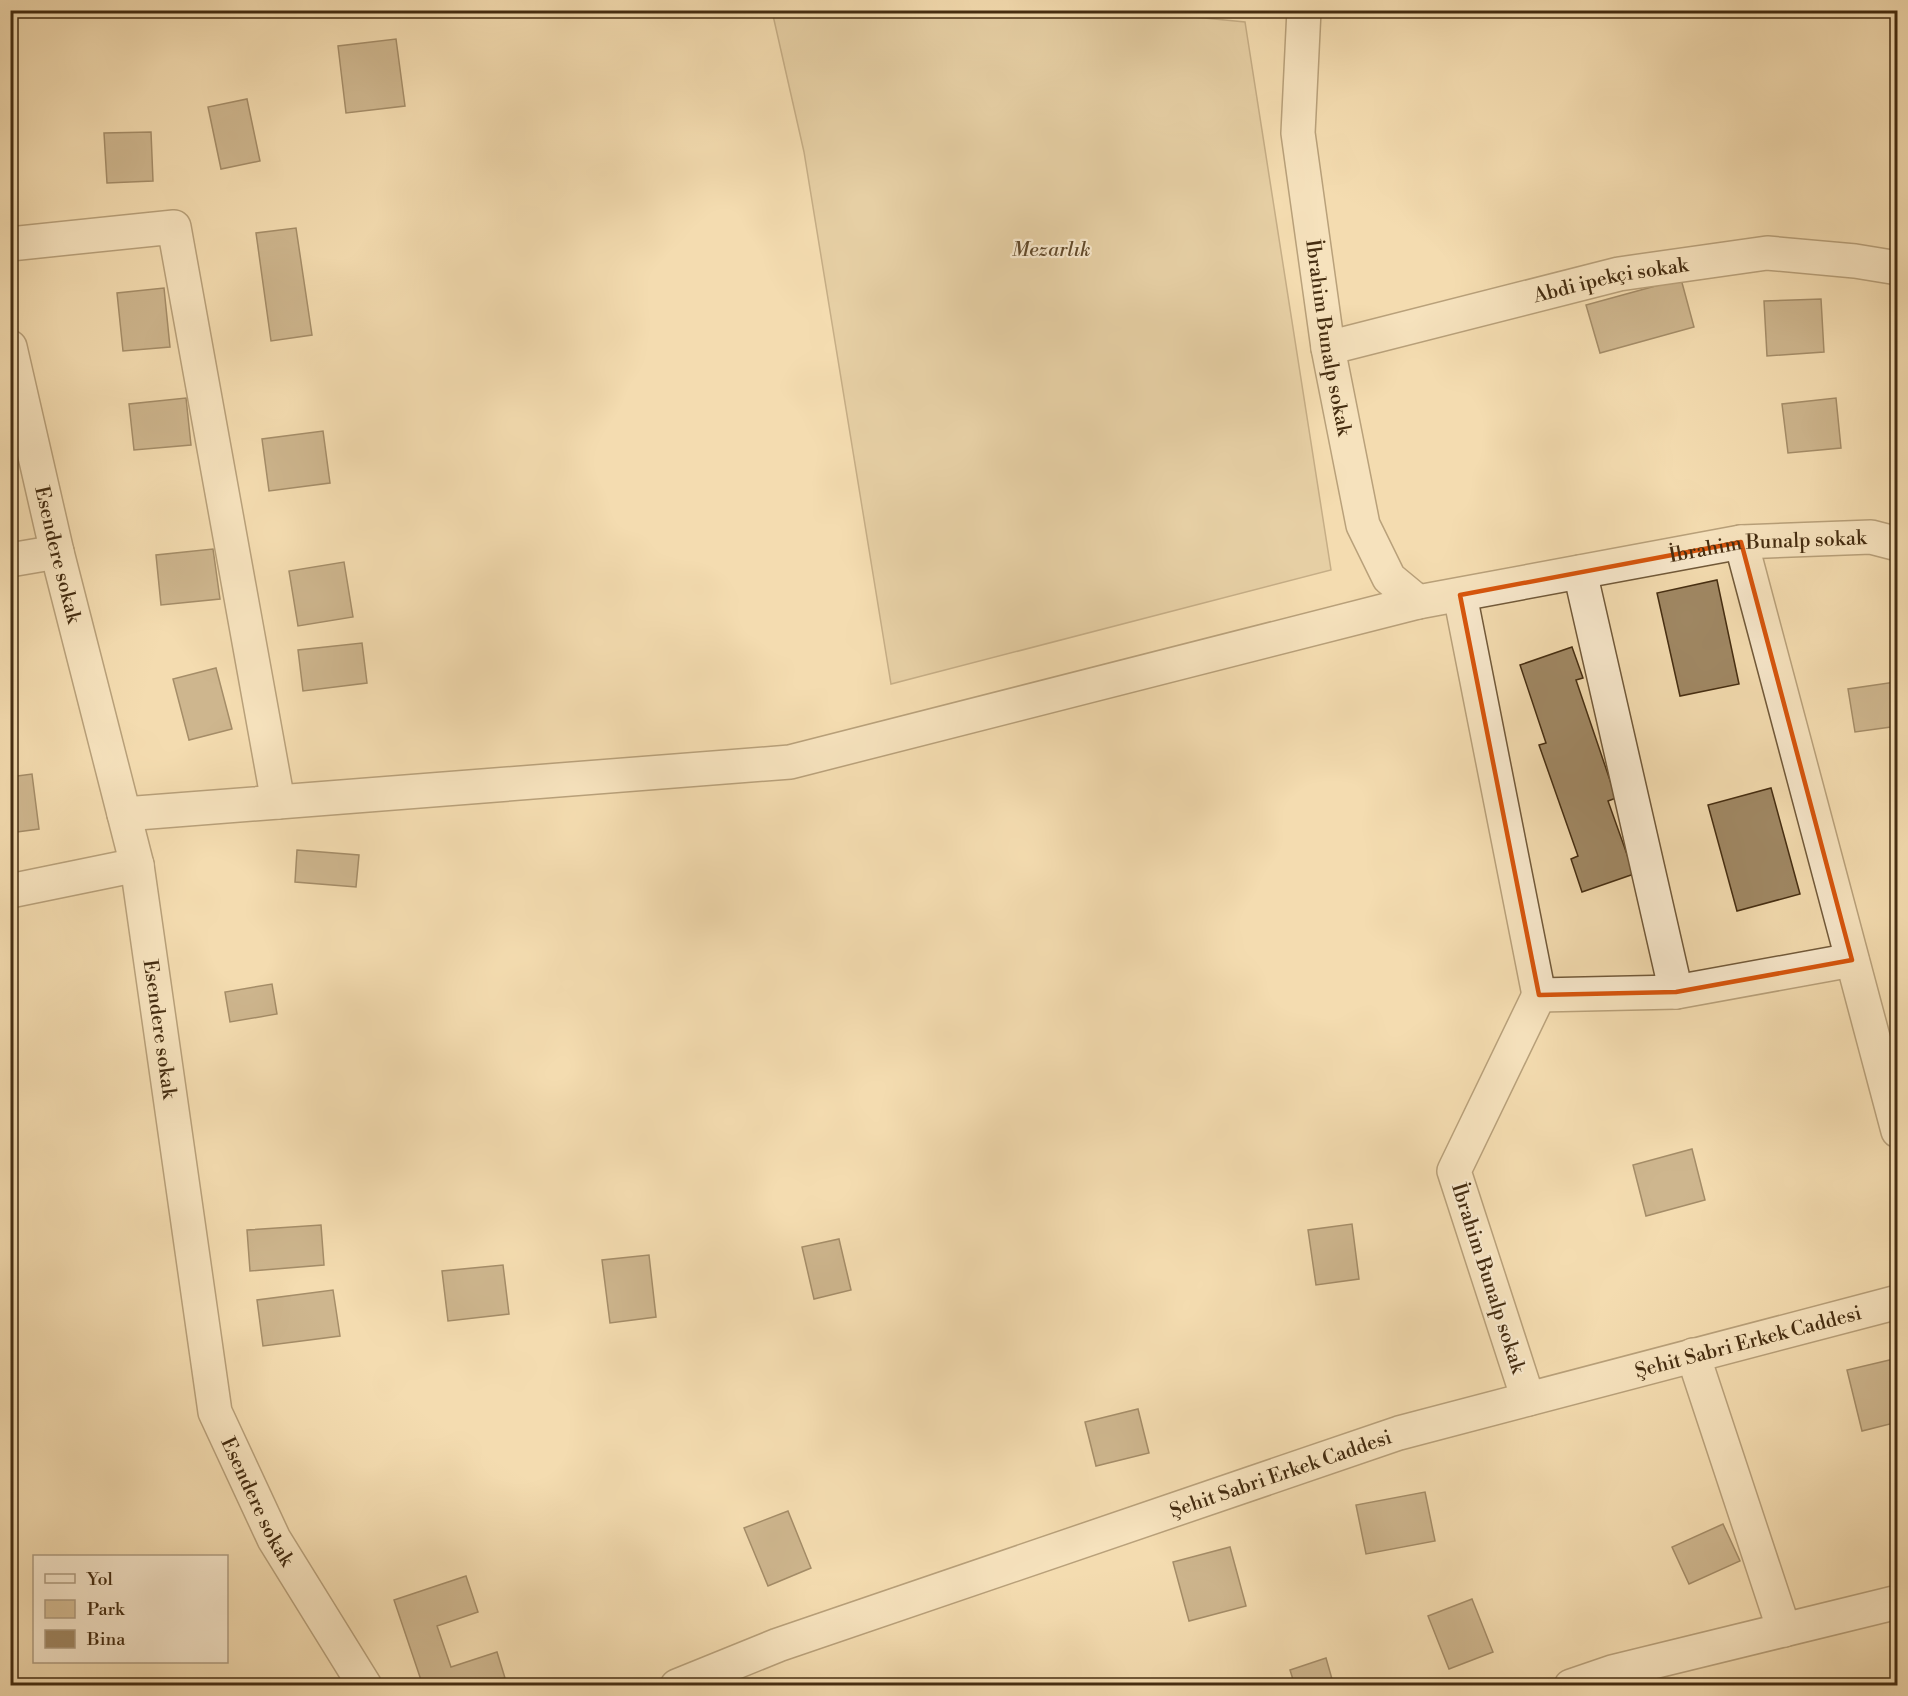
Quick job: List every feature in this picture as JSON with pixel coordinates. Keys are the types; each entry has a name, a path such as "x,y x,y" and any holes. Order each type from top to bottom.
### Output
{"street":[{"name":"İbrahim Bunalp sokak","path":"1304,10 1298,133 1328,348 1363,525 1389,578 1418,602 1741,542 1871,537 1898,544"},
{"path":"10,244 174,227 278,802"},
{"name":"Abdi ipekçi sokak","path":"1328,348 1630,272 1767,254 1855,261 1898,268"},
{"name":"Esendere sokak","path":"10,347 57,552 137,865 215,1412 274,1539 365,1686"},
{"path":"1741,542 1898,1131"},
{"path":"10,560 57,552"},
{"path":"1580,572 1676,992"},
{"path":"1460,595 1539,995 1676,992 1852,960"},
{"path":"124,814 790,762 1418,602"},
{"path":"10,891 137,865"},
{"name":"İbrahim Bunalp sokak","path":"1528,1399 1454,1171 1539,995"},
{"name":"Şehit Sabri Erkek Caddesi","path":"677,1686 778,1645 1388,1437 1898,1302"},
{"path":"1693,1355 1784,1630"},
{"path":"1571,1686 1612,1672 1898,1602"}],"highlighted area":[{"path":"1741,542 1852,960 1676,992 1539,995 1460,595"}],"green space":[{"name":"Mezarlık","path":"772,11 1133,11 1245,22 1331,570 891,684 804,152"}],"building":[{"path":"396,39 405,106 346,113 338,46"},
{"path":"247,99 260,161 221,169 208,107"},
{"path":"151,132 153,181 107,183 104,133"},
{"path":"296,228 312,335 271,341 256,233"},
{"path":"1681,279 1694,327 1600,353 1586,305"},
{"path":"164,288 170,347 123,351 117,293"},
{"path":"1821,299 1824,352 1767,356 1764,301"},
{"path":"186,398 191,445 134,450 129,404"},
{"path":"1836,398 1841,448 1788,453 1782,404"},
{"path":"323,431 330,483 269,491 262,439"},
{"path":"213,549 220,599 161,605 156,555"},
{"path":"344,562 353,617 298,626 289,571"},
{"path":"1717,580 1739,684 1680,696 1657,593"},
{"path":"362,643 367,683 303,691 298,650"},
{"path":"1572,647 1583,678 1576,680 1616,798 1608,801 1634,874 1582,892 1571,859 1578,856 1539,745 1546,743 1520,665"},
{"path":"216,668 232,729 189,740 173,679"},
{"path":"1895,682 1898,726 1855,732 1848,689"},
{"path":"32,774 39,829 10,833 10,777"},
{"path":"1771,788 1800,894 1737,911 1708,805"},
{"path":"297,850 359,855 356,887 295,882"},
{"path":"272,984 277,1014 230,1022 225,992"},
{"path":"1692,1149 1705,1200 1646,1216 1633,1165"},
{"path":"1352,1224 1359,1279 1316,1285 1308,1230"},
{"path":"321,1225 324,1265 250,1271 247,1230"},
{"path":"839,1239 851,1290 814,1299 802,1247"},
{"path":"649,1255 656,1317 610,1323 602,1260"},
{"path":"503,1265 509,1314 448,1321 442,1271"},
{"path":"333,1290 340,1336 263,1346 257,1300"},
{"path":"1898,1358 1898,1422 1862,1431 1847,1370"},
{"path":"1138,1409 1149,1453 1096,1466 1085,1422"},
{"path":"1425,1492 1435,1541 1366,1554 1356,1505"},
{"path":"788,1511 811,1568 768,1586 744,1528"},
{"path":"1723,1524 1740,1561 1689,1584 1672,1547"},
{"path":"1230,1547 1246,1606 1189,1621 1173,1562"},
{"path":"466,1576 478,1612 437,1626 451,1667 497,1652 505,1678 480,1686 423,1686 394,1600"},
{"path":"1472,1599 1493,1652 1449,1669 1428,1616"},
{"path":"1326,1658 1334,1686 1295,1686 1290,1670"}]}
